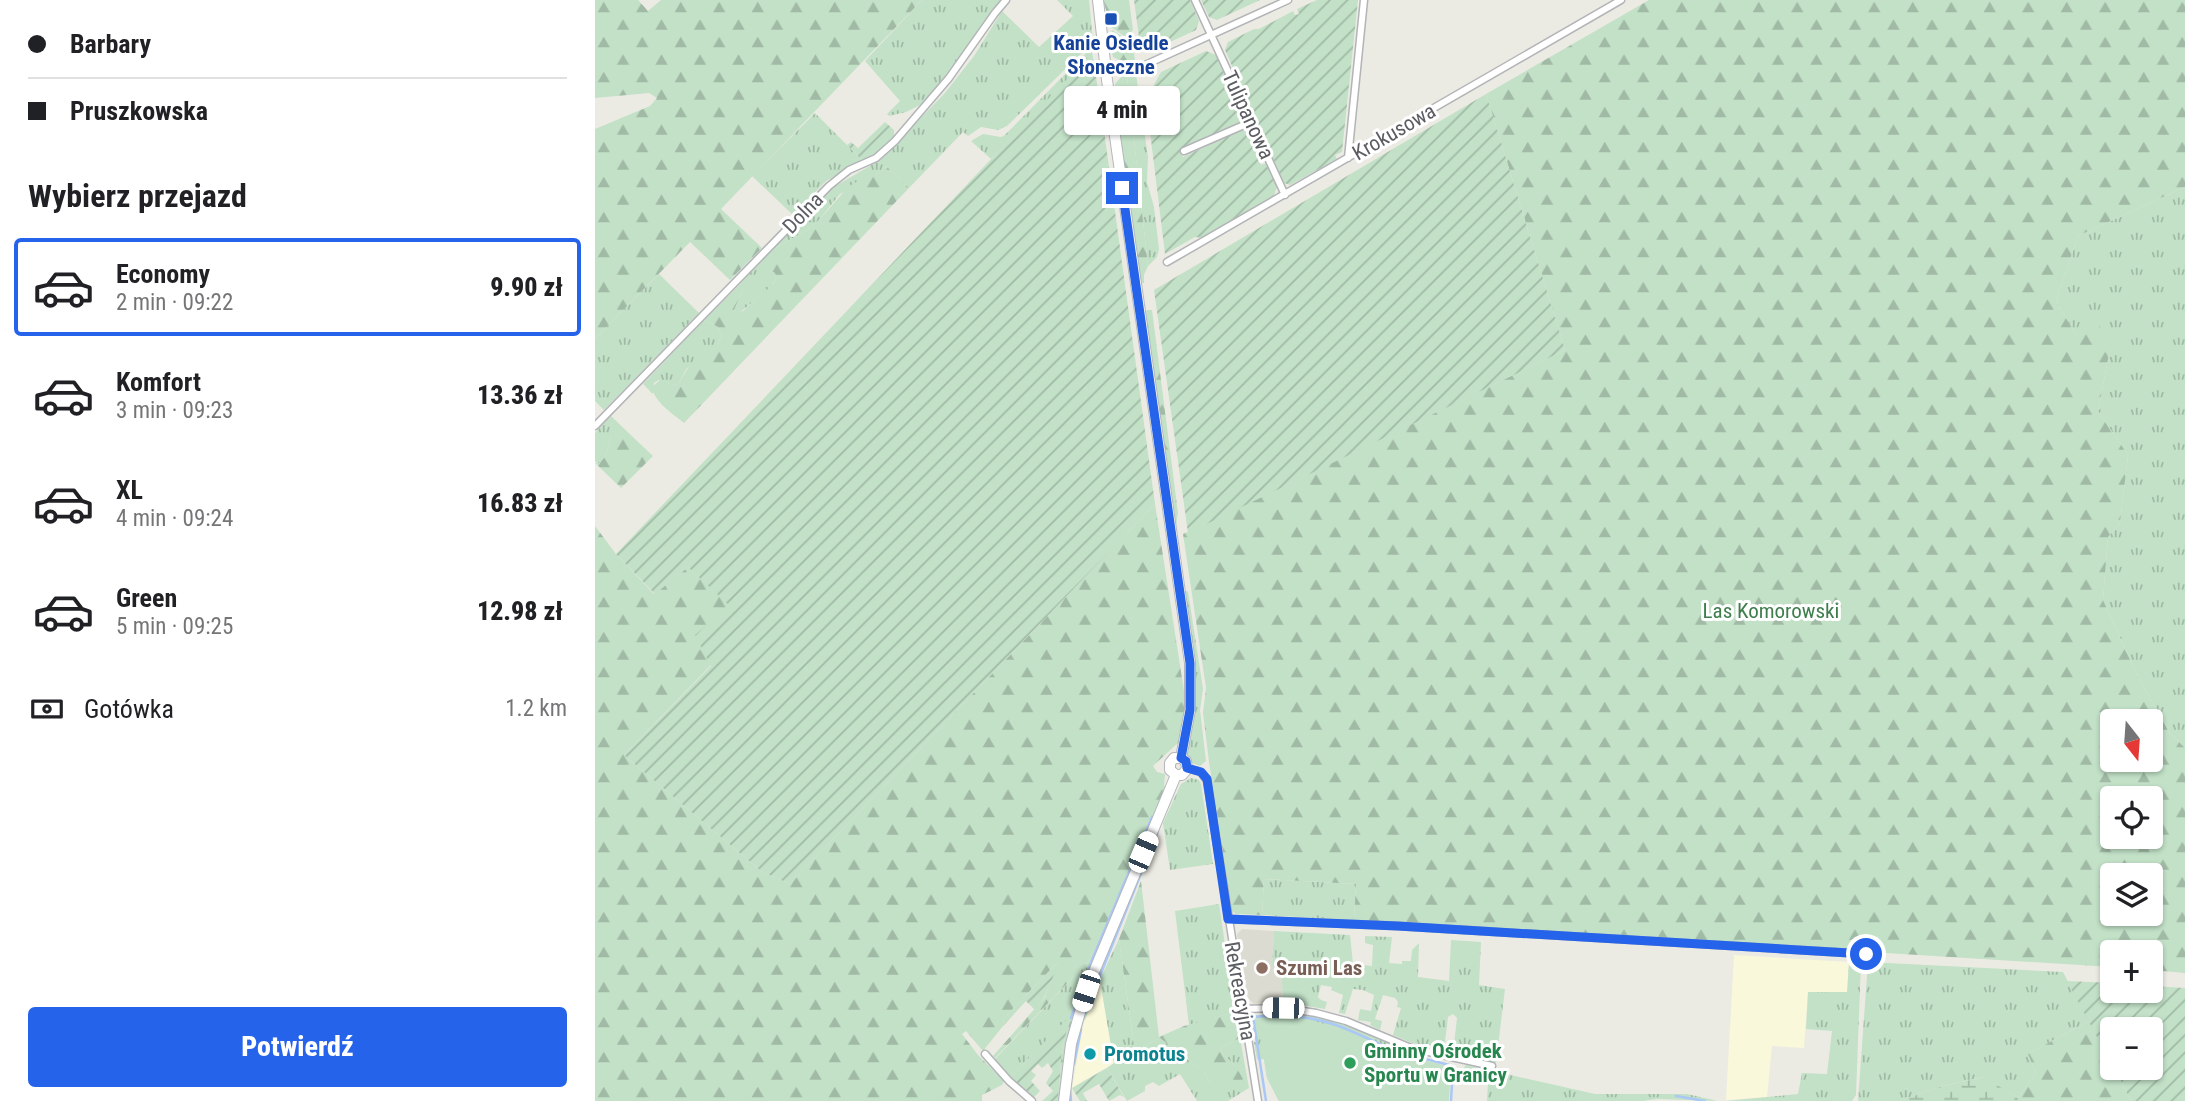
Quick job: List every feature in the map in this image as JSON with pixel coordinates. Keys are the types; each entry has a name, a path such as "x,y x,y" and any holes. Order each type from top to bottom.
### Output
{"street":[{"name":"Dolna","path":"595,426 829,186 849,170 876,158 895,141 949,78 1006,0"},
{"path":"1098,0 1190,663 1190,710 1181,758"},
{"name":"Tulipanowa","path":"1195,0 1285,195"},
{"path":"1145,65 1288,0"},
{"path":"1348,158 1364,0"},
{"name":"Krokusowa","path":"1167,262 1621,0"},
{"path":"1184,152 1251,122"},
{"path":"1175,758 1181,758 1186,761 1187,768 1183,774 1175,775 1170,770 1170,763 1175,758"},
{"name":"Rekreacyjna","path":"1187,768 1201,772 1207,779 1258,1101"},
{"path":"1064,1101 1071,1044 1086,991 1175,775"},
{"path":"1228,919 1398,926 1866,954"},
{"path":"1243,1009 1283,1008 1316,1013 1354,1024 1411,1048 1492,1066"},
{"path":"985,1054 1009,1081 1032,1101"}],"shaded area":[{"name":"Szumi Las","path":"1242,929 1274,931 1272,965 1281,964 1283,1002 1254,1004 1248,998 1237,934"},
{"path":"1734,955 1849,962 1848,993 1808,992 1804,1048 1772,1046 1767,1097 1726,1100"},
{"path":"1100,980 1114,1063 1072,1088 1083,1026"}],"green space":[{"path":"595,0 638,0 648,11 661,0 922,0 721,209 762,248 730,280 690,242 595,339 595,129 650,106 657,98 649,93 595,98"},
{"path":"922,0 1003,0 924,103 906,112 889,116 887,114 900,101 865,61"},
{"path":"1057,0 1089,0 1093,42 1007,126 998,130 981,127 968,136 963,132 909,188 886,166 876,175 840,194 818,221 769,252 832,188 880,160 944,94 974,56 1002,11 1039,47 1073,16"},
{"path":"1103,0 1129,0 1133,30 1130,33 1135,44 1110,26 1111,17 1108,16"},
{"path":"1134,0 1190,0 1199,21 1196,30 1155,49 1141,52"},
{"path":"1201,0 1260,0 1217,20 1209,17"},
{"path":"1317,0 1358,0 1342,152 1335,155 1337,159 1290,185 1284,183 1225,50 1228,42 1293,11 1295,15 1299,14 1297,9"},
{"name":"Las Komorowski","path":"1649,0 2185,0 2185,187 2078,236 2056,301 2077,337 2098,322 2110,349 2098,411 2128,455 2120,523 2108,537 2103,600 2136,673 2156,709 2100,709 2100,772 2163,772 2163,721 2169,732 2185,748 2185,973 2163,971 2163,940 2100,940 2100,966 1354,920 1356,884 1264,879 1262,915 1236,914 1232,911 1209,762 1203,713 1206,688 1183,534 1565,350 1486,94"},
{"path":"1112,30 1128,42 1135,60 1121,61 1113,57 1109,38"},
{"path":"1091,48 1093,58 1088,58 991,159 971,141 983,134 1001,137 1005,135"},
{"path":"1206,51 1216,55 1243,115 1239,124 1180,150 1183,157 1243,129 1251,131 1263,158 1259,160 1261,165 1266,163 1277,187 1273,197 1203,238 1195,237 1165,254 1146,99 1161,72"},
{"path":"1088,57 1093,58 1101,109 1155,504 790,884 761,871 624,755 711,666 695,635 730,606 688,567 655,594 616,554"},
{"path":"1136,74 1148,157 1147,182 1154,207 1159,249 1157,257 1148,266 1127,76"},
{"path":"1127,76 1148,266 1144,283 1139,281 1118,137 1115,84 1121,77"},
{"path":"1486,94 1565,350 1188,533 1154,290"},
{"path":"815,113 863,161 826,181 793,215 752,176"},
{"path":"885,122 894,130 894,137 863,161 847,145 851,142 858,148"},
{"path":"886,166 909,188 684,423 665,407 656,398 652,387 660,380 678,384 691,363 717,347 721,336 718,327 704,320 739,285 743,286 743,289 734,310 738,313 743,311 776,279 775,273 769,270 752,270 769,252 818,221 848,187 863,178 876,175"},
{"path":"2185,187 2185,748 2169,732 2163,721 2163,709 2156,709 2136,673 2103,600 2108,537 2120,523 2128,455 2098,411 2110,349 2077,337 2056,301 2078,236"},
{"path":"752,270 769,270 775,273 776,279 769,289 738,314 734,310 743,289 739,285"},
{"path":"659,274 699,313 604,410 595,401 595,339"},
{"path":"1152,310 1178,513 1176,526 1170,518 1143,314"},
{"path":"704,320 718,327 721,336 717,347 687,368 678,384 659,380 654,383 653,394 643,384"},
{"path":"611,416 636,440 611,437 605,457 599,463 595,462 595,433"},
{"path":"621,432 636,440 653,456 621,488 595,463 605,457 611,437"},
{"path":"1155,504 1186,704 1179,742 1153,766 1157,772 1165,774 1166,787 1089,961 995,1058 993,1056 1045,997 1058,962 1004,1018 1003,1026 983,1051 966,1031 962,1034 1004,1081 1002,1085 982,1095 982,1101 595,1101 595,526 616,554 654,594 688,567 731,606 711,665 624,755 761,871 790,884"},
{"path":"1188,591 1203,689 1200,710 1206,761 1200,766 1192,763 1187,754 1194,718 1195,686 1183,592"},
{"path":"1191,778 1199,780 1201,784 1213,864 1170,870 1163,823 1181,784"},
{"path":"1264,879 1356,884 1354,920 1262,915"},
{"path":"1141,881 1159,1037 1184,1026 1235,1012 1240,1038 1220,1051 1236,1067 1243,1079 1238,1085 1215,1086 1210,1083 1205,1073 1160,1038 1135,1051 1119,939"},
{"path":"1219,904 1235,1012 1189,1025 1175,911"},
{"path":"1114,905 1117,906 1087,979 1061,1101 1058,1101 1062,1050 1069,1018 1010,1077 995,1059 1089,961"},
{"path":"1274,931 1350,935 1353,964 1372,966 1373,945 1365,943 1365,936 1392,937 1389,963 1402,964 1402,961 1411,961 1412,950 1419,943 1418,977 1449,981 1451,940 1481,942 1479,985 1505,989 1496,1063 1453,1053 1457,1018 1453,1014 1448,1017 1444,1050 1412,1043 1393,1035 1401,1008 1397,1007 1395,998 1383,995 1375,1019 1382,1021 1380,1030 1370,1025 1371,1022 1358,1020 1360,1009 1371,1011 1374,995 1363,990 1353,989 1345,1014 1339,1013 1343,995 1331,990 1332,987 1321,985 1318,997 1327,1002 1325,1009 1283,1002 1281,964 1272,966"},
{"path":"1119,939 1135,1051 1160,1038 1205,1073 1210,1083 1236,1067 1220,1051 1240,1038 1249,1088 1228,1101 1197,1101 1180,1074 1159,1086 1153,1082 1145,1086 1145,1091 1127,1101 1107,1068 1114,1063 1100,981 1085,1020 1081,1017 1095,978 1100,979"},
{"path":"1060,960 1045,996 1035,1010 1026,1001 1003,1026 1004,1018"},
{"path":"1849,962 1861,962 1856,1095 1852,1101 1726,1101 1798,1094 1802,1073 1827,1074 1832,1031 1806,1029 1808,992 1847,992"},
{"path":"1868,962 2063,972 2089,1021 2028,1054 2036,1073 2018,1098 1983,1077 1943,1086 1899,1101 1858,1101"},
{"path":"2067,981 2100,982 2100,1003 2163,1003 2163,987 2185,988 2185,1101 2131,1101 2120,1080 2163,1080 2163,1017 2100,1017 2100,1043"},
{"name":"Gminny Ośrodek Sportu w Granicy","path":"1254,1012 1255,1015 1315,1016 1345,1025 1405,1050 1402,1058 1279,1101 1267,1078 1264,1059 1257,1060 1254,1042 1257,1042 1256,1036 1253,1036 1249,1016"},
{"path":"1068,1018 1062,1049 1058,1101 1042,1101 1053,1091 1046,1083 1053,1071 1048,1063 1042,1068 1038,1064 1031,1071 1036,1075 1031,1081 1040,1091 1034,1097 1010,1077"},
{"name":"Gminny Ośrodek Sportu w Granicy","path":"1257,1018 1311,1020 1337,1028 1392,1052 1451,1067 1449,1101 1279,1101 1267,1078"},
{"path":"2089,1021 2100,1042 2100,1080 2120,1080 2131,1101 2018,1101 2036,1073 2028,1054"},
{"path":"1466,1065 1595,1094 1687,1094 1718,1101 1487,1101 1488,1082 1482,1082 1482,1076 1468,1073 1464,1068"},
{"path":"1107,1068 1124,1097 1120,1095 1109,1101 1099,1084 1083,1093 1087,1101 1080,1101 1072,1088"},
{"path":"1984,1077 2018,1098 2018,1101 1899,1101 1943,1086"}],"waterway":[{"path":"1071,1018 1092,960 1152,817"},
{"path":"1085,1013 1158,831"},
{"path":"1266,1101 1253,1017 1295,1016 1326,1022 1403,1053"},
{"path":"1074,1064 1081,1029"},
{"path":"1406,1054 1453,1066 1451,1101"},
{"path":"1070,1088 1071,1101"},
{"path":"1676,1096 1705,1101"}],"place":[{"name":"Kanie Osiedle Słoneczne","path":"1111,19"},
{"name":"Szumi Las","path":"1262,968"},
{"name":"Promotus","path":"1090,1054"},
{"name":"Gminny Ośrodek Sportu w Granicy","path":"1350,1063"}],"route":[{"path":"1122,188 1190,663 1190,710 1181,758 1186,761 1187,768 1201,772 1207,779 1228,919 1398,926 1866,954"}]}
